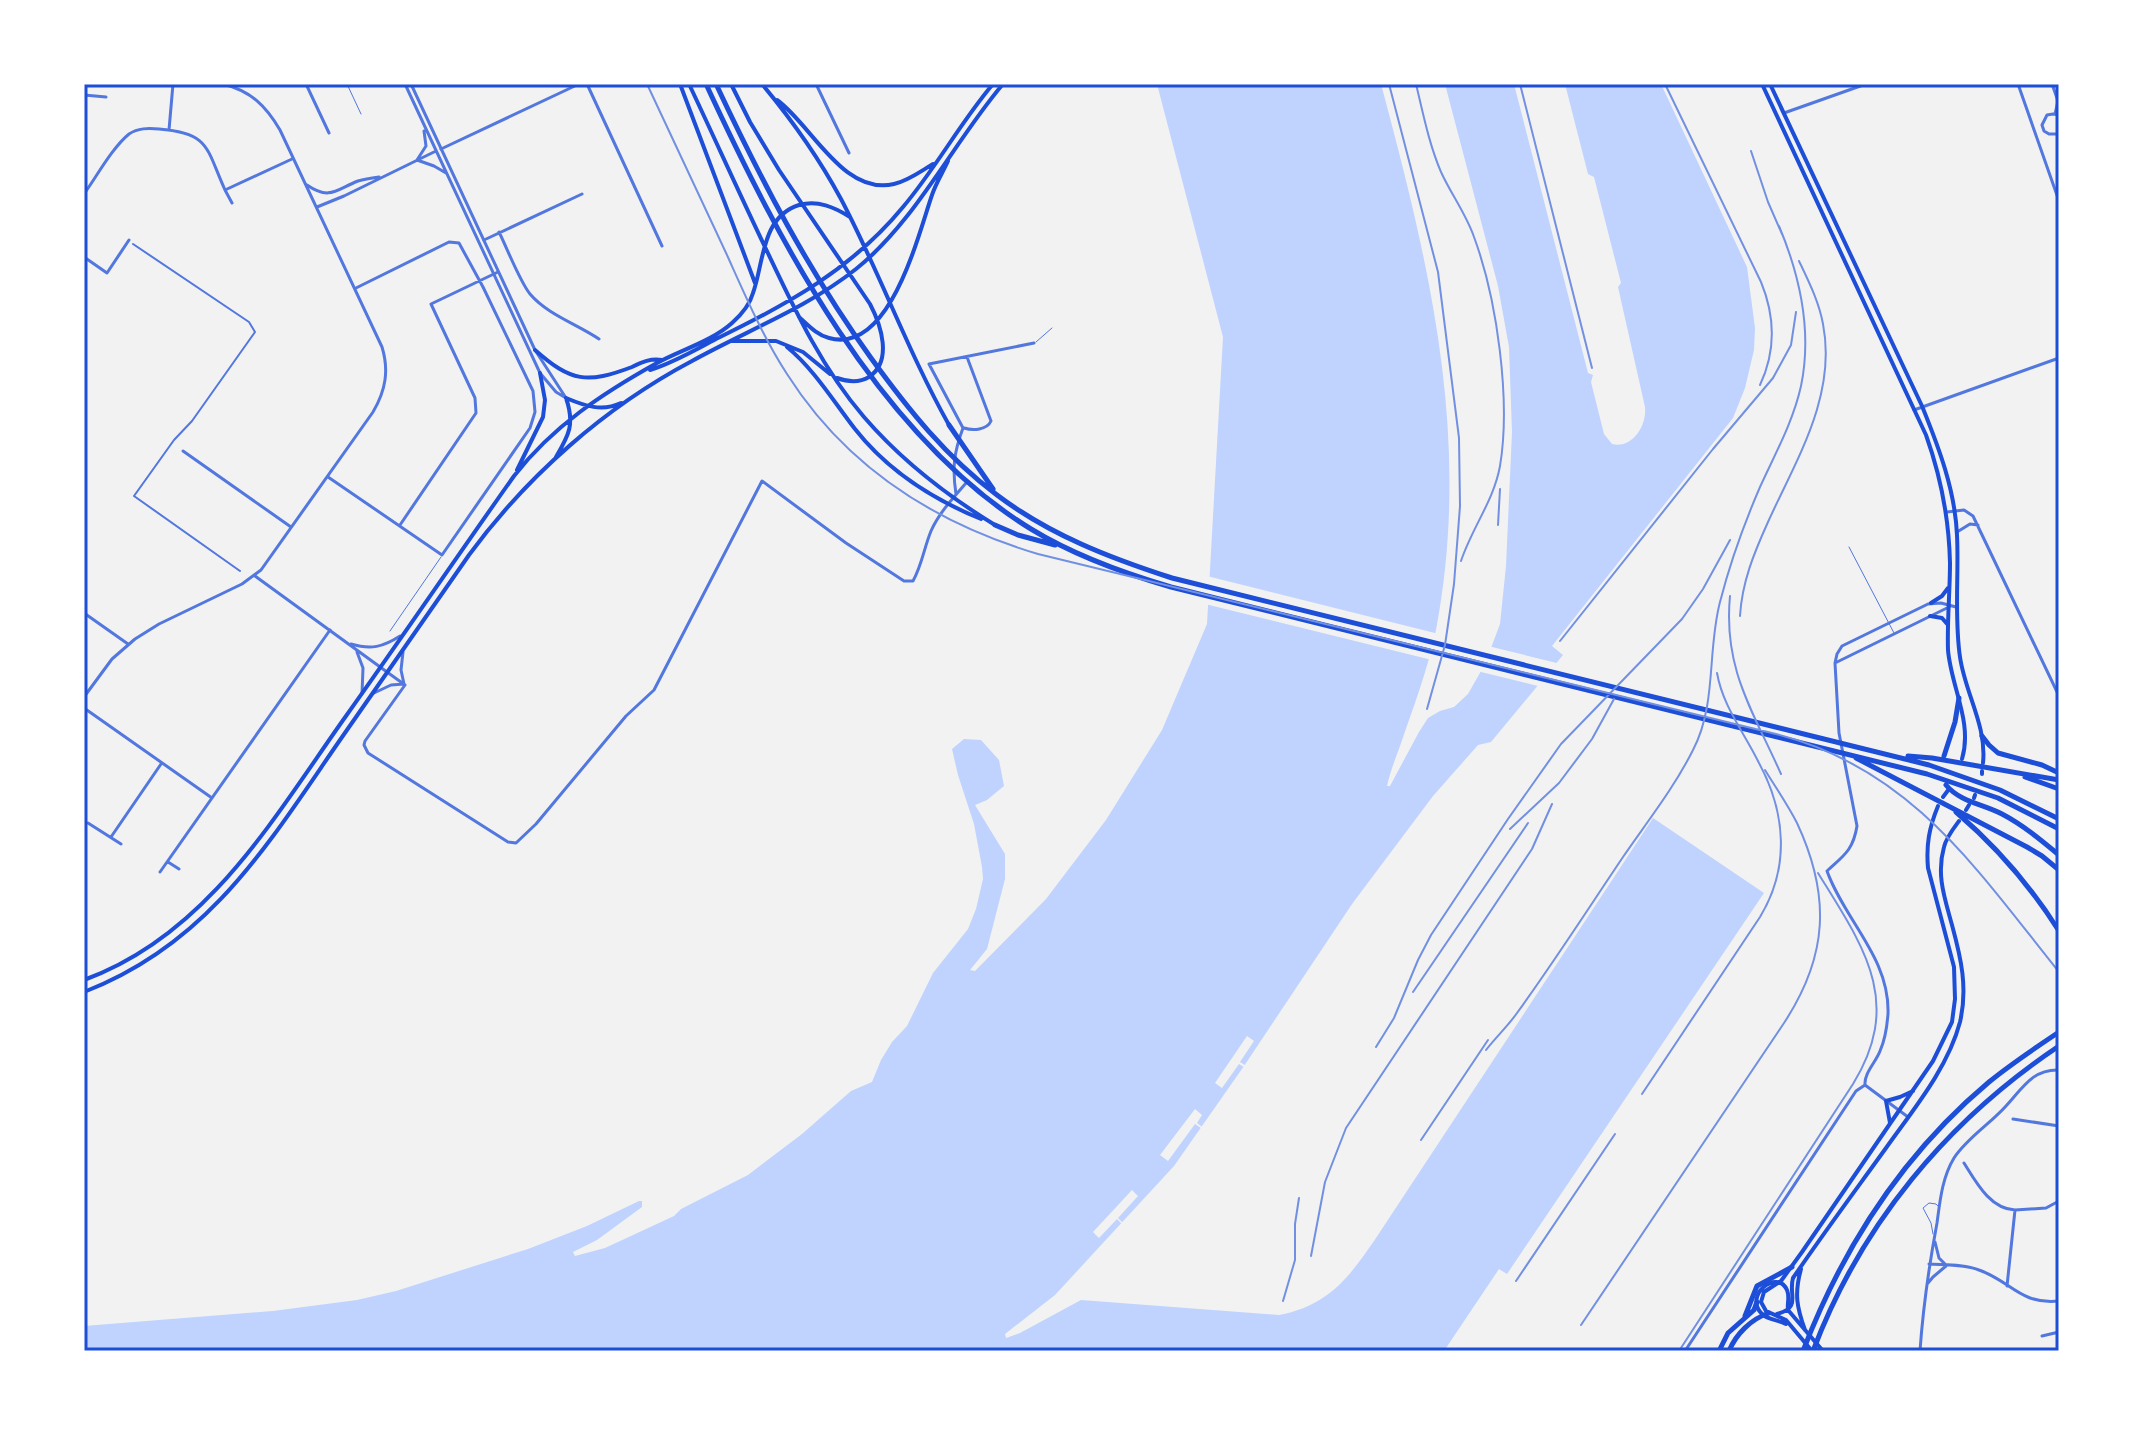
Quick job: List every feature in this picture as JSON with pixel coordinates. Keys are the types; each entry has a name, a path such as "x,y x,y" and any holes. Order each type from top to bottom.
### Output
{"highway":[{"path":"706,84 754,185 796,261 847,341 898,411 938,455 975,489 1031,529 1067,549 1139,578 1214,598 1927,774 1973,788 2059,829"},
{"path":"716,84 791,234 862,346 925,429 999,496 1059,534 1103,555 1172,578 1948,770 2000,790 2059,819"},
{"path":"949,425 999,496"},
{"path":"995,525 1067,549"},
{"path":"1944,756 1959,698"},
{"path":"1982,736 1998,753 2059,773"},
{"path":"1848,754 2027,847 2059,870"},
{"path":"1895,755 1932,758 2059,780"},
{"path":"2005,770 2059,789"},
{"path":"1950,788 1961,798 2017,823 2059,855"},
{"path":"1949,806 2011,865 2059,931"},
{"path":"1803,1351 1848,1251 1905,1168 1989,1082 2059,1032"},
{"path":"1812,1351 1858,1255 1913,1175 1982,1105 2059,1046"},
{"path":"1745,1316 1753,1293 1760,1284 1792,1267"},
{"path":"1719,1351 1728,1333 1754,1310 1757,1302"},
{"path":"1729,1351 1735,1338 1750,1324 1769,1314"}],"main road":[{"path":"680,84 755,285"},
{"path":"689,84 797,315 829,370 882,437 938,487 995,525"},
{"path":"730,341 764,340 782,344 803,352 839,380 850,382 865,379 875,371 882,358 878,321 870,304 779,170 731,84"},
{"path":"762,84 813,152 850,217 931,393 949,425"},
{"path":"644,372 797,298 834,273 893,219 993,84"},
{"path":"84,992 152,958 210,912 253,862 491,525 517,496 627,400 690,361 800,306 857,268 900,225 1003,84"},
{"path":"1762,84 1926,435 1937,468 1949,546 1948,651 1965,730 1962,759"},
{"path":"1770,84 1922,406 1941,454 1957,532 1958,642 1961,664 1982,736 1983,763"},
{"path":"773,97 791,111 841,167 861,180 878,185 895,184 935,163"},
{"path":"797,315 822,335 838,340 855,337 873,326 907,266 934,190 952,153"},
{"path":"84,980 156,943 181,924 250,851 514,476 548,439 612,388 731,324 751,299 767,239 773,225 783,214 796,206 812,203 834,208 850,217"},
{"path":"782,344 800,358 870,446 907,479 949,506 995,525"},
{"path":"535,350 554,367 571,376 584,378 606,377 653,358 664,360"},
{"path":"514,476 543,417 545,400 540,373"},
{"path":"566,398 588,407 605,408 627,400"},
{"path":"552,463 572,422 566,398"},
{"path":"1931,603 1942,596 1949,586"},
{"path":"1930,616 1942,618 1948,627"},
{"path":"1943,797 1950,788"},
{"path":"1812,1351 1784,1318 1769,1314 1762,1304 1763,1294 1779,1283 1792,1267 1900,1111 1944,1041 1952,1022 1955,999 1953,961 1928,868 1926,846 1938,806"},
{"path":"1769,1314 1788,1310 1794,1299 1792,1281 1908,1117 1952,1045 1963,1008 1964,989 1940,865 1944,846 1959,821"},
{"path":"1890,1125 1886,1101 1913,1090"},
{"path":"1801,1267 1797,1282 1797,1305 1806,1334"},
{"path":"1788,1325 1769,1314 1757,1302 1761,1288 1779,1283 1787,1290 1788,1310 1823,1351"}],"street":[{"path":"169,130 173,84"},
{"path":"84,697 109,663 128,644 151,628 255,576 378,404 385,383 383,350 294,158 266,109 246,92 223,84"},
{"path":"306,84 329,133"},
{"path":"405,84 535,350 566,398"},
{"path":"411,84 540,373 558,394 566,398"},
{"path":"317,207 579,84"},
{"path":"587,84 662,246"},
{"path":"816,84 849,153"},
{"path":"1784,113 1866,84"},
{"path":"2018,84 2059,201"},
{"path":"2033,127 2047,115 2057,114 2058,101 2052,84"},
{"path":"84,95 106,97"},
{"path":"2043,121 2043,128"},
{"path":"417,160 426,146 424,127"},
{"path":"2033,127 2043,128 2049,134 2059,134"},
{"path":"84,194 130,133 143,129 169,130 191,134 201,140 232,203"},
{"path":"225,188 294,158"},
{"path":"417,160 447,175"},
{"path":"329,202 334,193 358,181 382,176"},
{"path":"307,185 315,190 334,193"},
{"path":"483,240 582,194"},
{"path":"499,232 529,293 552,313 599,339"},
{"path":"328,477 442,555 530,428 535,412 533,391 462,245 452,241 356,288"},
{"path":"84,257 107,273 131,242 249,322 255,332 134,496 240,571"},
{"path":"400,525 476,413 475,398 431,304 496,273"},
{"path":"967,357 992,418 986,427 970,430 963,428 929,364 1034,343"},
{"path":"1914,410 2059,358"},
{"path":"956,494 953,474 956,448 963,428"},
{"path":"183,451 292,527"},
{"path":"404,649 401,670 404,684 365,741 368,753 508,842 516,843 536,824 626,716 654,690 762,481 904,581 913,581 942,511 966,483"},
{"path":"1946,512 1964,510 1973,516 2059,696"},
{"path":"1957,532 1970,524 1978,525"},
{"path":"255,576 404,684"},
{"path":"1908,1117 1865,1085 1864,1078 1883,1043 1888,1019 1883,976 1827,871 1848,853 1857,826 1839,733 1835,663 1842,646 1931,603 1958,608"},
{"path":"1835,663 1949,607"},
{"path":"84,613 128,644"},
{"path":"160,872 330,630"},
{"path":"348,643 375,648 403,635"},
{"path":"355,648 363,668 362,694"},
{"path":"372,694 391,685 404,684"},
{"path":"84,708 212,798"},
{"path":"111,837 162,763"},
{"path":"88,823 121,844"},
{"path":"168,862 179,869"},
{"path":"1920,1351 1929,1264 1947,1175 1961,1150 2001,1112 2026,1082 2040,1073 2059,1070"},
{"path":"1685,1351 1856,1091 1865,1085"},
{"path":"2013,1119 2059,1126"},
{"path":"1964,1163 1985,1195 2007,1210 2046,1208 2059,1201"},
{"path":"2007,1286 2015,1210"},
{"path":"1933,1239 1939,1258 1946,1266"},
{"path":"1929,1264 1975,1268 2032,1299 2059,1301"},
{"path":"1926,1286 1946,1266"},
{"path":"2042,1336 2059,1332"}],"lane":[{"path":"347,84 361,114"},
{"path":"1034,343 1052,328"},
{"path":"1849,547 1894,633"},
{"path":"390,631 442,555"},
{"path":"1933,1239 1931,1223 1923,1208 1933,1203 1939,1209"}],"water":[{"path":"1157,84 1381,84 1429,287 1447,422 1449,490 1446,559 1436,630 1425,674 1387,786 1390,786 1428,718 1454,707 1468,694 1485,664 1500,624 1506,566 1512,432 1509,347 1498,286 1445,84 1514,84 1588,373 1593,375 1591,382 1604,434 1612,444 1632,440 1644,422 1645,407 1618,287 1621,283 1594,177 1588,174 1565,84 1661,84 1747,267 1755,328 1754,350 1745,388 1733,418 1552,646 1563,655 1491,742 1478,745 1433,796 1352,904 1174,1166 1055,1295 1005,1334 1006,1338 1020,1333 1081,1300 1279,1315 1310,1305 1335,1289 1374,1241 1653,818 1764,893 1507,1274 1499,1269 1444,1351 84,1351 84,1326 273,1311 357,1300 396,1291 528,1249 642,1201 642,1207 597,1240 573,1252 575,1256 605,1248 674,1216 681,1209 748,1175 851,1091 872,1082 892,1042 907,1026 933,973 968,929 983,879 974,824 952,749 964,739 981,740 999,760 1004,786 975,805 1005,854 1005,879 987,949 970,970 975,971 1046,899 1106,820 1162,730 1207,624 1223,337"}],"pier":[{"path":"1207,576 1439,634 1432,660 1205,604"},
{"path":"1488,646 1561,664 1542,687 1477,671"},
{"path":"1247,1036 1254,1041 1240,1062 1248,1067 1239,1064 1222,1088 1215,1083"},
{"path":"1195,1109 1202,1115 1197,1123 1205,1129 1195,1124 1168,1161 1160,1155"},
{"path":"1132,1190 1138,1196 1118,1218 1125,1225 1117,1219 1099,1238 1093,1232"}],"railway":[{"path":"647,84 755,316 787,374 836,437 865,464 928,508 963,526 1038,554 1776,734 1824,750 1866,771 1903,797 1937,828 1969,861 2059,972"},
{"path":"1389,84 1438,272 1459,438 1460,506 1454,584 1445,645 1427,709"},
{"path":"1416,84 1437,161 1471,229 1482,262 1495,319 1503,381 1500,466 1493,491 1461,561"},
{"path":"1520,84 1592,368"},
{"path":"1665,84 1766,295 1772,334 1769,359 1760,385"},
{"path":"1751,151 1782,234"},
{"path":"1486,1050 1531,994 1660,805 1686,764 1701,732 1709,696 1716,621 1724,587 1748,515 1788,425 1801,386 1805,346 1802,305 1793,265 1779,226"},
{"path":"1740,616 1743,591 1754,556 1811,427 1824,377 1826,351 1823,324 1799,261"},
{"path":"1560,641 1773,378 1791,345 1796,312"},
{"path":"1498,525 1500,489"},
{"path":"1376,1047 1394,1018 1431,935 1508,819 1561,744 1682,619 1730,540"},
{"path":"1730,596 1731,646 1742,689 1781,774"},
{"path":"1642,1094 1760,917 1770,898 1780,860 1781,840 1775,801 1759,763 1729,708 1717,673"},
{"path":"1510,829 1559,783 1592,739 1614,699"},
{"path":"1581,1325 1784,1023 1809,974 1820,925 1816,876 1797,823 1765,770"},
{"path":"1311,1256 1325,1182 1346,1128 1532,849 1552,804"},
{"path":"1413,992 1528,823"},
{"path":"1679,1351 1853,1084 1868,1054 1875,1026 1876,1000 1872,975 1850,925 1818,873"},
{"path":"1421,1140 1488,1040"},
{"path":"1516,1281 1615,1134"},
{"path":"1283,1301 1295,1260 1299,1198"}]}
